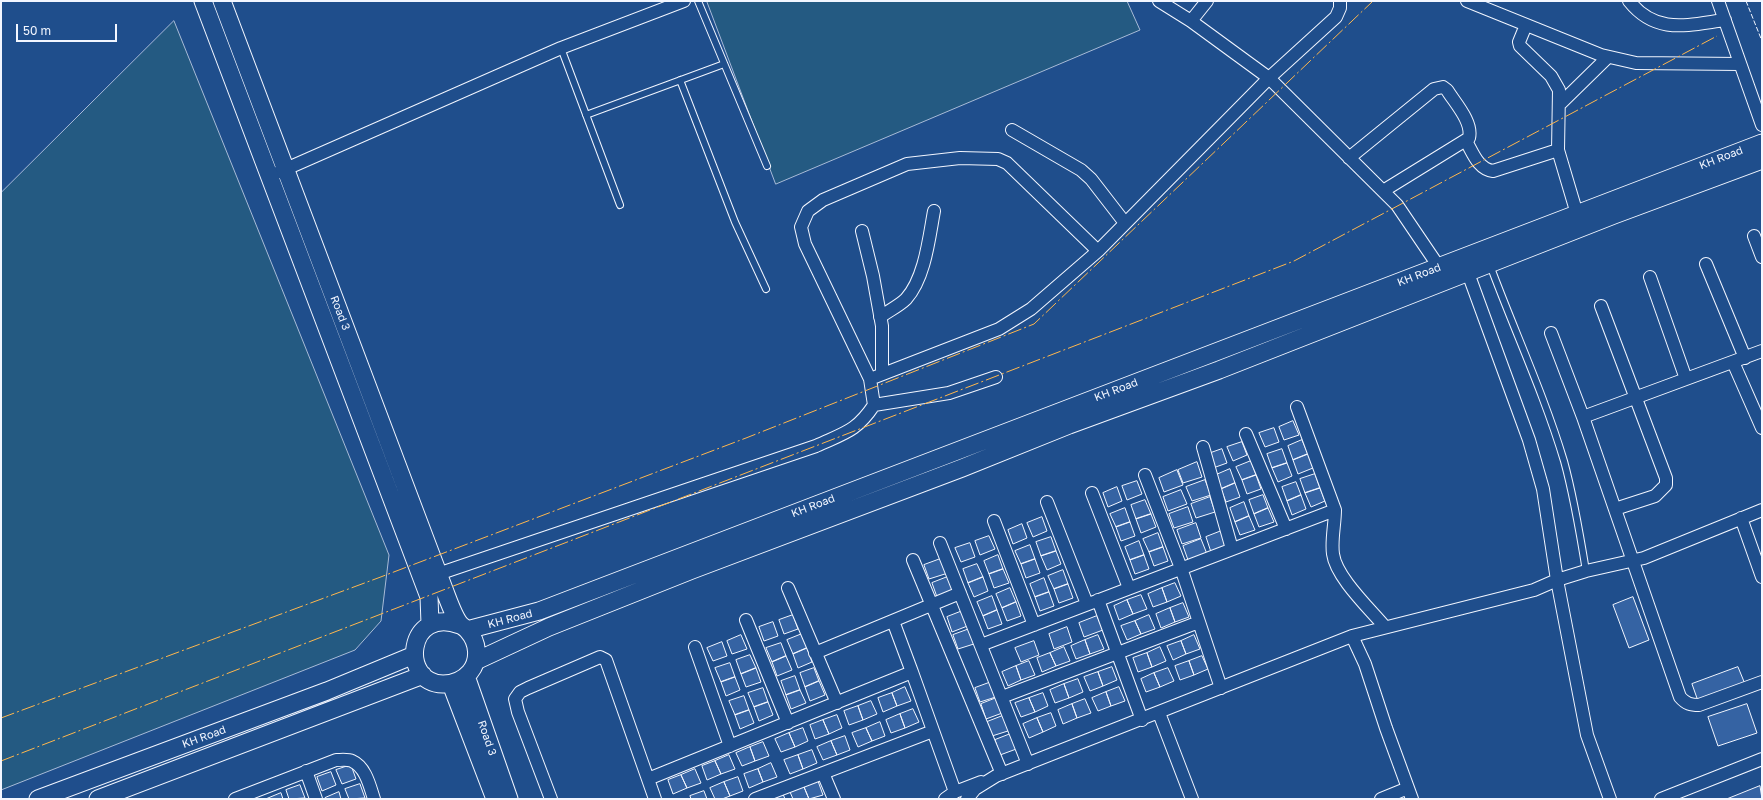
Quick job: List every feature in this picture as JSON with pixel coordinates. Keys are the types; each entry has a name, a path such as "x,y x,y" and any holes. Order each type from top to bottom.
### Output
{"main road":[{"name":"Road 3","path":"203,1 429,597 430,624"},
{"name":"Road 3","path":"222,1 438,574 464,627"},
{"name":"KH Road","path":"476,661 542,630 1465,266 1577,214 1762,143"},
{"name":"KH Road","path":"464,627 539,611 1439,267 1490,264 1614,215 1762,160"},
{"path":"444,621 464,627 476,644 476,661 459,680 441,684 431,681 423,675 417,666 414,655 418,637 430,624 444,621"},
{"name":"KH Road","path":"38,799 327,691 414,655"},
{"name":"KH Road","path":"98,799 423,675"},
{"name":"Road 3","path":"459,680 495,799"},
{"name":"Road 3","path":"459,680 509,799"}],"street":[{"path":"270,176 562,48 684,1"},
{"path":"1159,1 1191,21 1269,78 1397,205 1439,267"},
{"path":"1191,21 1207,1"},
{"path":"870,379 999,329 1031,309 1098,251 1269,78 1336,17 1340,8 1340,1"},
{"path":"1466,1 1608,57 1636,63 1740,64"},
{"path":"1629,1 1654,21 1664,25 1678,26 1725,20"},
{"path":"1718,1 1762,125"},
{"path":"1526,25 1519,42 1520,46 1556,83 1559,90 1560,104 1557,140 1558,150 1577,214"},
{"path":"1560,104 1608,57"},
{"path":"1349,158 1438,87 1447,90 1469,125 1471,132 1466,141 1383,191"},
{"path":"1012,130 1081,170 1091,179 1125,224"},
{"path":"1466,141 1481,167 1486,170 1493,171 1558,150"},
{"path":"438,574 816,446 854,429 864,420 874,405 870,379 805,244 801,227 808,211 823,200 907,164 960,158 998,159 1008,163 1098,251"},
{"path":"880,317 905,299 918,281 928,244 934,211"},
{"path":"862,231 873,276 882,326 882,374"},
{"path":"1754,236 1762,257"},
{"path":"1706,264 1744,358"},
{"path":"1465,266 1529,440 1543,489 1557,580 1587,735 1609,799"},
{"path":"1650,277 1686,379"},
{"path":"1601,306 1634,399 1666,478 1666,485 1656,496 1615,509"},
{"path":"1551,333 1628,541 1633,560 1680,697 1684,702 1692,705 1699,704 1762,682"},
{"path":"1583,417 1762,351"},
{"path":"1733,362 1762,428"},
{"path":"874,405 949,393 996,377"},
{"path":"1297,407 1335,510 1333,553 1336,565 1343,576 1385,627"},
{"path":"1246,434 1286,529"},
{"path":"1203,447 1232,549"},
{"path":"1145,475 1181,568 1221,688"},
{"path":"1092,493 1129,588"},
{"path":"1047,502 1117,653 1142,720"},
{"path":"981,644 1335,510"},
{"path":"945,799 955,792 1142,720 1352,636 1534,590 1557,580 1586,571 1644,558 1762,510"},
{"path":"1741,518 1762,577"},
{"path":"994,521 1034,624"},
{"path":"940,543 1028,764"},
{"path":"913,560 999,775"},
{"path":"788,588 837,703"},
{"path":"815,652 960,593"},
{"path":"746,620 788,723"},
{"path":"893,621 955,792"},
{"path":"1002,697 1199,622"},
{"path":"1352,636 1365,664 1410,794 1381,799"},
{"path":"695,646 730,746"},
{"path":"552,799 518,712 515,699 520,692 528,688 600,657 606,660 655,799"},
{"path":"648,779 912,672"},
{"path":"1159,713 1192,799"},
{"path":"755,799 933,731"},
{"path":"1661,799 1762,759"},
{"path":"235,799 253,796 336,760 351,761 359,766 366,777 374,799"},
{"path":"306,772 316,799"},
{"path":"823,773 834,799"},
{"path":"967,799 975,789 999,775"}],"lane":[{"path":"698,1 767,166"},
{"path":"562,48 620,205"},
{"path":"586,115 724,64"},
{"path":"680,80 735,222 766,289"},
{"path":"1490,264 1520,339 1564,460 1572,490 1586,571"}],"shaded area":[{"path":"707,1 1127,1 1140,30 776,184"},
{"path":"174,21 389,555 381,621 355,650 1,790 1,193"}],"building":[{"path":"1293,421 1299,435 1284,440 1279,427"},
{"path":"1274,428 1279,442 1265,447 1259,433"},
{"path":"1302,440 1308,454 1293,460 1288,446"},
{"path":"1242,442 1247,455 1233,461 1227,447"},
{"path":"1222,449 1227,463 1213,468 1208,454"},
{"path":"1282,449 1287,463 1272,468 1267,454"},
{"path":"1308,454 1313,468 1298,474 1293,460"},
{"path":"1251,461 1256,475 1242,480 1236,467"},
{"path":"1197,462 1202,477 1183,483 1178,470"},
{"path":"1287,463 1292,476 1278,482 1272,468"},
{"path":"1230,469 1235,483 1221,489 1216,475"},
{"path":"1177,470 1183,485 1164,492 1159,478"},
{"path":"1315,474 1320,488 1305,493 1300,479"},
{"path":"1256,475 1261,489 1247,494 1242,480"},
{"path":"1205,480 1211,495 1192,501 1186,487"},
{"path":"1137,481 1142,494 1127,500 1122,486"},
{"path":"1296,482 1301,495 1287,501 1282,487"},
{"path":"1235,483 1240,497 1226,502 1221,489"},
{"path":"1117,487 1122,501 1108,507 1103,493"},
{"path":"1320,488 1325,501 1311,507 1305,493"},
{"path":"1181,490 1187,504 1168,511 1163,497"},
{"path":"1263,495 1268,508 1254,514 1249,500"},
{"path":"1301,495 1306,509 1292,515 1287,501"},
{"path":"1210,497 1215,512 1196,518 1191,504"},
{"path":"1145,500 1151,514 1136,519 1131,505"},
{"path":"1244,502 1249,516 1235,522 1230,508"},
{"path":"1188,507 1193,522 1174,528 1169,514"},
{"path":"1125,508 1130,522 1116,527 1110,514"},
{"path":"1268,508 1274,522 1259,527 1254,514"},
{"path":"1151,514 1156,527 1141,533 1136,519"},
{"path":"1249,516 1255,530 1240,535 1235,522"},
{"path":"1042,517 1047,531 1033,537 1027,523"},
{"path":"1130,522 1135,536 1121,541 1116,527"},
{"path":"1196,523 1201,538 1182,544 1177,530"},
{"path":"1022,524 1027,538 1013,544 1008,530"},
{"path":"1224,530 1230,545 1211,552 1206,537"},
{"path":"1158,533 1163,547 1149,552 1143,539"},
{"path":"989,536 995,549 980,555 975,541"},
{"path":"1051,537 1056,551 1041,556 1036,542"},
{"path":"1201,539 1207,554 1188,560 1183,546"},
{"path":"1139,541 1144,555 1130,560 1125,547"},
{"path":"970,543 975,557 961,562 955,548"},
{"path":"1030,545 1035,559 1021,564 1015,551"},
{"path":"1163,547 1168,561 1154,566 1149,552"},
{"path":"1056,551 1061,564 1047,570 1041,556"},
{"path":"998,555 1003,569 989,574 984,561"},
{"path":"1144,555 1149,569 1135,574 1130,560"},
{"path":"943,558 948,573 929,579 924,565"},
{"path":"1035,559 1040,573 1026,578 1021,564"},
{"path":"977,564 983,577 968,583 963,569"},
{"path":"1003,569 1009,583 994,588 989,574"},
{"path":"1063,570 1068,584 1054,589 1048,576"},
{"path":"950,576 956,591 937,597 932,583"},
{"path":"983,577 988,591 974,597 968,583"},
{"path":"1044,578 1049,592 1035,597 1030,584"},
{"path":"1175,583 1181,596 1167,602 1162,588"},
{"path":"1068,584 1073,598 1059,603 1054,589"},
{"path":"1010,588 1016,602 1002,608 996,594"},
{"path":"1162,588 1167,602 1153,607 1148,594"},
{"path":"1049,592 1054,606 1040,611 1035,597"},
{"path":"1141,595 1147,609 1133,614 1127,600"},
{"path":"992,596 997,610 983,616 977,602"},
{"path":"1633,597 1649,640 1629,648 1613,605"},
{"path":"1127,600 1133,614 1119,620 1114,606"},
{"path":"1016,602 1021,616 1007,621 1002,608"},
{"path":"1183,603 1189,617 1175,622 1170,608"},
{"path":"1170,608 1175,622 1161,628 1156,614"},
{"path":"965,610 970,625 952,632 947,617"},
{"path":"997,610 1002,624 988,629 983,616"},
{"path":"793,615 798,629 784,634 779,620"},
{"path":"1149,615 1155,629 1141,634 1135,621"},
{"path":"1097,616 1103,630 1084,637 1079,623"},
{"path":"1135,621 1141,634 1127,640 1121,626"},
{"path":"773,622 778,636 764,641 759,627"},
{"path":"1067,627 1072,642 1054,649 1049,634"},
{"path":"972,628 977,643 958,649 953,635"},
{"path":"802,634 807,648 793,654 787,640"},
{"path":"741,635 747,649 732,654 727,641"},
{"path":"1098,635 1104,649 1090,654 1085,640"},
{"path":"1194,635 1200,649 1186,654 1181,641"},
{"path":"1085,640 1090,654 1076,659 1071,646"},
{"path":"1034,641 1039,655 1021,662 1015,648"},
{"path":"1181,641 1186,654 1173,660 1167,646"},
{"path":"722,642 727,656 713,661 707,648"},
{"path":"781,643 786,656 772,662 766,648"},
{"path":"1064,647 1070,661 1056,666 1050,653"},
{"path":"1160,647 1166,661 1152,667 1147,653"},
{"path":"807,648 812,662 798,668 793,654"},
{"path":"1050,653 1056,666 1042,672 1037,658"},
{"path":"1147,653 1152,667 1138,672 1133,658"},
{"path":"750,655 756,668 741,674 736,660"},
{"path":"786,656 792,670 777,676 772,662"},
{"path":"1202,656 1208,669 1194,675 1189,661"},
{"path":"1029,661 1035,675 1021,680 1016,666"},
{"path":"1189,661 1194,675 1180,680 1175,666"},
{"path":"730,663 735,677 721,682 715,668"},
{"path":"1016,666 1021,680 1008,686 1002,672"},
{"path":"1112,667 1117,680 1103,686 1098,672"},
{"path":"1738,667 1745,684 1698,701 1692,684"},
{"path":"756,668 761,682 746,687 741,674"},
{"path":"814,668 819,681 805,687 800,673"},
{"path":"1168,668 1174,681 1160,687 1154,673"},
{"path":"1098,672 1103,686 1090,691 1084,677"},
{"path":"1154,673 1160,687 1146,692 1141,679"},
{"path":"795,676 800,690 786,695 781,681"},
{"path":"735,677 740,690 726,696 721,682"},
{"path":"1078,679 1083,692 1069,698 1064,684"},
{"path":"819,681 825,695 810,701 805,687"},
{"path":"994,681 999,696 980,702 975,688"},
{"path":"1064,684 1069,698 1055,703 1050,690"},
{"path":"905,687 911,701 897,706 892,693"},
{"path":"1119,687 1125,701 1111,706 1106,692"},
{"path":"763,688 768,702 754,707 748,693"},
{"path":"800,690 806,703 791,709 786,695"},
{"path":"1106,692 1111,706 1098,711 1092,698"},
{"path":"892,693 897,706 883,712 878,698"},
{"path":"1043,693 1048,706 1035,712 1029,698"},
{"path":"744,696 749,710 735,715 729,701"},
{"path":"999,697 1005,712 986,719 981,704"},
{"path":"1029,698 1035,712 1021,717 1015,703"},
{"path":"1085,699 1091,713 1077,718 1072,704"},
{"path":"871,701 877,714 863,720 858,706"},
{"path":"768,702 773,715 759,721 754,707"},
{"path":"1072,704 1077,718 1063,724 1058,710"},
{"path":"1747,704 1757,733 1718,746 1708,717"},
{"path":"858,706 863,720 849,725 844,711"},
{"path":"913,709 919,722 905,728 900,714"},
{"path":"749,710 754,723 740,729 735,715"},
{"path":"1051,713 1056,726 1043,732 1037,718"},
{"path":"900,714 905,728 891,733 886,720"},
{"path":"837,715 842,728 829,734 823,720"},
{"path":"1005,715 1011,730 992,736 987,722"},
{"path":"1037,718 1043,732 1029,738 1023,724"},
{"path":"823,720 829,734 815,739 810,725"},
{"path":"880,722 885,736 872,741 866,728"},
{"path":"803,728 808,741 795,747 789,733"},
{"path":"866,728 872,741 858,747 852,733"},
{"path":"789,733 795,747 781,752 775,739"},
{"path":"1013,733 1019,748 1000,755 995,740"},
{"path":"845,736 850,750 837,755 831,741"},
{"path":"831,741 837,755 823,760 817,747"},
{"path":"763,742 769,756 755,761 750,747"},
{"path":"750,747 755,761 742,766 736,753"},
{"path":"812,750 817,763 803,769 798,755"},
{"path":"729,755 735,769 721,774 715,761"},
{"path":"798,755 803,769 790,774 784,760"},
{"path":"715,761 721,774 707,780 702,766"},
{"path":"771,763 777,777 763,782 758,769"},
{"path":"351,765 356,779 342,784 336,770"},
{"path":"695,769 701,783 687,788 681,775"},
{"path":"758,769 763,782 749,788 744,774"},
{"path":"331,772 336,785 322,791 317,777"},
{"path":"681,775 687,788 673,794 668,780"},
{"path":"738,777 743,791 730,796 724,782"},
{"path":"818,781 823,795 809,799 804,787"},
{"path":"724,782 730,796 722,799 715,799 710,788"},
{"path":"360,784 365,798 349,799 345,789"},
{"path":"300,785 305,798 289,799 286,790"},
{"path":"1760,786 1762,799 1727,799"},
{"path":"804,787 809,799 793,799 790,792"},
{"path":"704,791 707,799 691,799 690,796"},
{"path":"339,792 341,799 325,799 325,798"},
{"path":"281,793 283,799 266,799"},
{"path":"783,794 785,799 772,799"}],"fence":[{"path":"1746,1 1762,41"}],"power":[{"path":"1,718 378,578 746,438 1034,324 1373,1"},
{"path":"1,761 1294,261 1717,36"}]}
